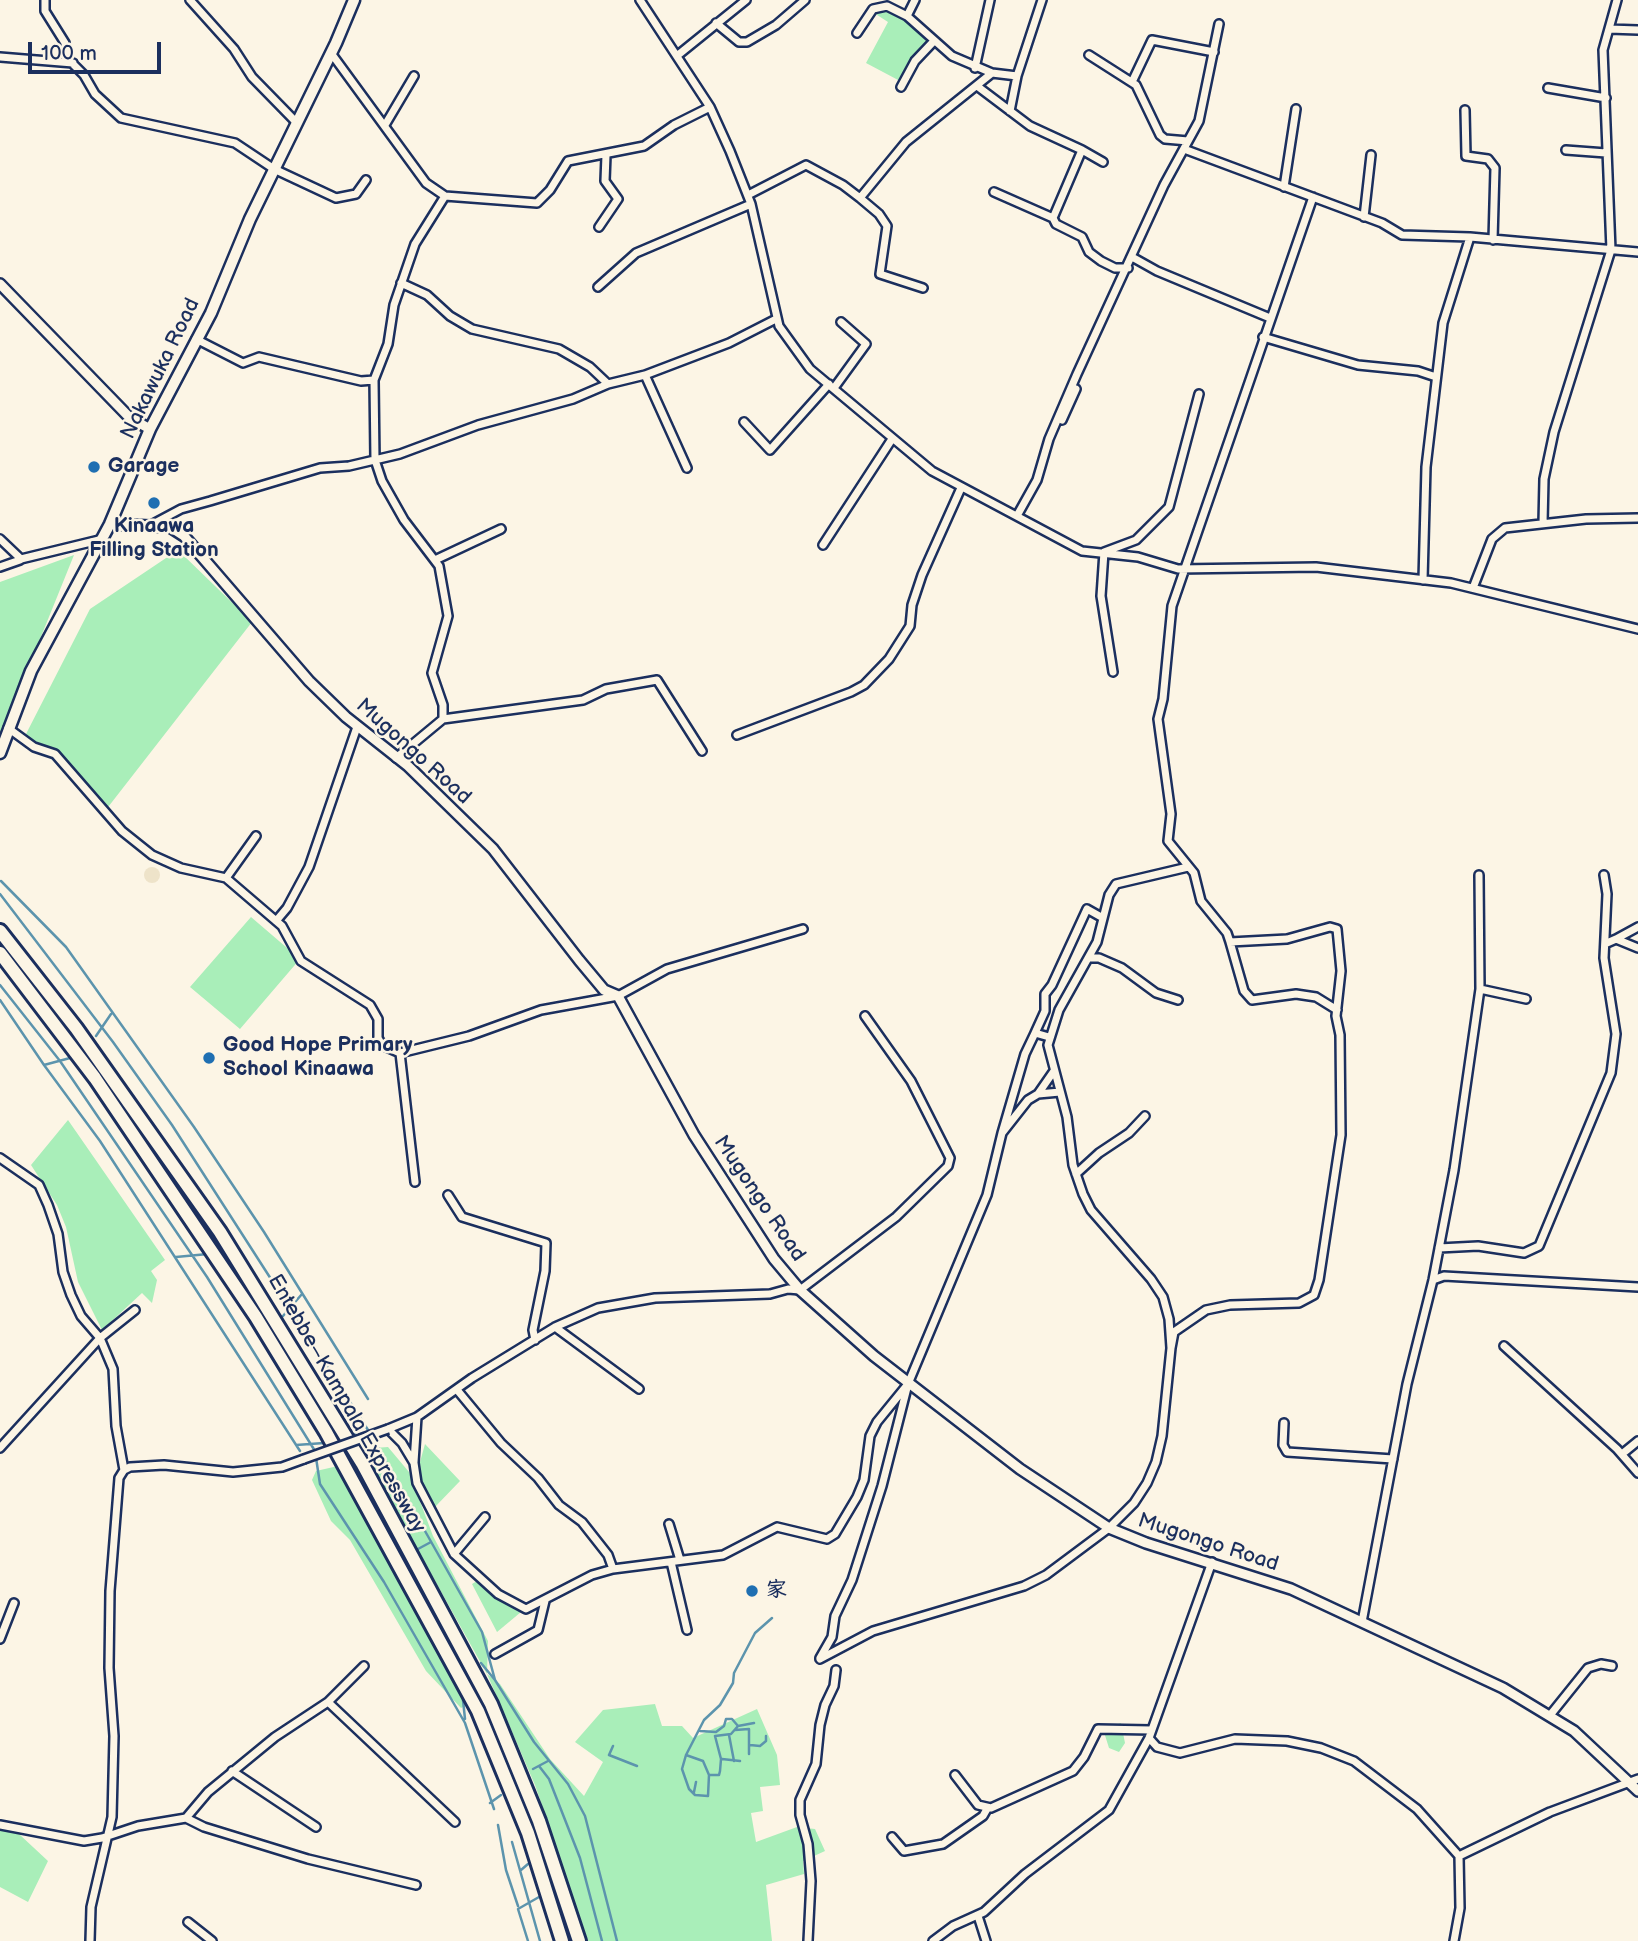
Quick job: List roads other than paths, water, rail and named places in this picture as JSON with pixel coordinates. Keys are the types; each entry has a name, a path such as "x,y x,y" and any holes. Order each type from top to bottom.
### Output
{"highway":[{"name":"Entebbe–Kampala Expressway","path":"0,931 76,1028 220,1231 362,1463 491,1704 540,1821 579,1941"},
{"name":"Entebbe–Kampala Expressway","path":"0,953 102,1089 256,1317 326,1432 478,1711 528,1833 562,1941"}],"main road":[{"name":"Nakawuka Road","path":"0,753 31,671 99,540 110,524 150,429 197,339 354,0"}],"street":[{"path":"45,0 46,12 65,43 66,57 95,94 121,118 235,143 274,169 340,199 356,194 366,180"},
{"path":"190,0 234,48 252,77 296,122"},
{"path":"640,0 710,107 748,195 776,319 810,369 932,471 961,488 1018,514 1082,551 1138,557 1187,569 1305,566 1423,580 1473,589 1638,629"},
{"path":"678,55 746,0"},
{"path":"716,23 739,42 747,43 776,25 805,0"},
{"path":"908,16 915,0"},
{"path":"975,68 990,0"},
{"path":"1010,110 1017,76 1041,0"},
{"path":"1543,523 1544,479 1554,432 1611,250 1603,50 1618,0"},
{"path":"856,33 878,6 887,6 908,16 933,42 975,68 1017,76"},
{"path":"1018,514 1037,480 1063,405 1202,111 1219,24"},
{"path":"1609,29 1638,30"},
{"path":"1132,82 1152,40 1214,52"},
{"path":"901,87 915,61 933,42"},
{"path":"331,54 426,183 445,196 537,203 550,190 568,161 644,146 674,125 710,107"},
{"path":"1089,55 1132,82 1160,135 1165,139 1186,145 1409,236 1470,237 1638,252"},
{"path":"0,57 73,63"},
{"path":"860,198 906,142 992,73"},
{"path":"385,125 414,76"},
{"path":"977,86 1053,138 1103,162"},
{"path":"1548,88 1606,98"},
{"path":"1284,187 1296,108"},
{"path":"1465,110 1466,156 1488,159 1495,168 1493,240"},
{"path":"1053,218 1082,150"},
{"path":"1566,150 1606,153"},
{"path":"599,227 618,200 604,181 606,155"},
{"path":"1364,217 1370,155"},
{"path":"748,195 806,165 843,185 879,214 887,226 880,274 923,288"},
{"path":"995,192 1053,218 1056,224 1082,237 1089,252 1101,261 1115,268 1128,268"},
{"path":"443,719 443,705 432,673 448,616 439,566 391,500 375,460 374,380 388,344 401,283 415,244 445,196"},
{"path":"1313,197 1263,337 1187,569 1172,606 1163,699 1158,719 1171,814 1168,841 1194,873 1201,901 1223,927 1244,991 1252,1000 1296,994 1316,996 1337,1010"},
{"path":"598,287 636,253 751,204"},
{"path":"1423,580 1426,467 1443,323 1470,237"},
{"path":"1132,257 1157,271 1270,318"},
{"path":"401,283 427,295 450,316 472,329 559,349 590,367 608,384"},
{"path":"0,284 130,418 150,429"},
{"path":"150,525 181,509 210,500 320,468 400,454 489,422 573,400 608,384 645,375 729,343 776,319"},
{"path":"744,422 770,450 832,386 866,344 841,322"},
{"path":"1263,337 1358,365 1418,371 1436,377"},
{"path":"197,339 243,363 259,357 361,381 374,380"},
{"path":"645,375 687,468"},
{"path":"1018,514 1032,501 1055,434 1076,389"},
{"path":"1104,552 1136,540 1169,507 1199,394"},
{"path":"823,545 892,439"},
{"path":"737,735 851,692 864,685 889,659 910,626 912,605 922,575 961,488"},
{"path":"1473,589 1496,533 1518,525 1638,518"},
{"name":"Mugongo Road","path":"110,524 170,527 184,536 309,681 493,849 579,961 604,990 618,996 694,1135 774,1259 800,1290 908,1384 1020,1469 1109,1528 1146,1543 1291,1589 1503,1688 1550,1714 1583,1738 1634,1781 1638,1791"},
{"path":"435,560 501,529"},
{"path":"0,539 21,559"},
{"path":"0,567 21,559 99,540"},
{"path":"1136,540 1138,557"},
{"path":"1104,552 1101,596 1113,672"},
{"path":"396,758 443,719 583,699 606,689 657,680 702,751"},
{"path":"276,921 287,908 309,867 358,727"},
{"path":"8,728 34,747 55,754 122,831 152,856 173,866 226,878 285,930 301,961 370,1005 378,1018 378,1038 382,1045 400,1053 469,1036 541,1010 618,996 667,969 803,929"},
{"path":"226,878 256,836"},
{"path":"1171,1348 1163,1297 1091,1210 1076,1174 1049,1037 1059,1010 1090,958 1116,884 1188,867"},
{"path":"1362,1622 1415,1346 1439,1248 1480,989 1479,875"},
{"path":"1439,1248 1478,1245 1524,1253 1539,1246 1611,1073 1616,1034 1604,958 1607,943 1604,931 1607,881 1604,875"},
{"path":"1103,918 1087,909 1052,985 1045,994 1045,1011 1014,1090 987,1195 908,1384 882,1486 852,1580 835,1616 831,1637 820,1659 873,1631 1024,1586 1046,1575 1109,1528 1133,1503 1156,1462 1162,1436 1174,1332 1206,1310 1230,1305 1299,1303 1314,1295 1319,1280 1341,1135 1337,1010 1341,971 1335,927 1287,939 1230,942"},
{"path":"1607,943 1638,927"},
{"path":"1616,939 1638,948"},
{"path":"1090,958 1100,958 1122,968 1156,993 1178,1000"},
{"path":"1480,989 1526,999"},
{"path":"124,1470 164,1465 233,1472 282,1467 417,1417 458,1391 472,1378 555,1327 616,1303 800,1290 896,1217 950,1164 938,1128 911,1081 865,1016"},
{"path":"1035,1033 1049,1037"},
{"path":"400,1053 415,1182"},
{"path":"1002,1133 1028,1100 1038,1094 1054,1071"},
{"path":"1014,1090 1028,1100"},
{"path":"1038,1094 1060,1092"},
{"path":"1076,1174 1099,1153 1129,1133 1145,1116"},
{"path":"0,1158 38,1185 58,1234 71,1295 81,1316 100,1338 115,1377 116,1426 124,1470 119,1478 114,1510 110,1591 109,1668 114,1736 110,1835 91,1907 90,1941"},
{"path":"448,1195 461,1217 546,1243 545,1270 534,1320 535,1340"},
{"path":"1433,1280 1444,1276 1638,1287"},
{"path":"0,1448 100,1338 135,1310"},
{"path":"555,1327 639,1389"},
{"path":"1504,1346 1622,1454 1638,1473"},
{"path":"417,1417 414,1463 417,1483 454,1554 498,1594 526,1609 584,1578 613,1569 723,1555 777,1527 827,1539 835,1534 864,1480 870,1436 877,1422 908,1384"},
{"path":"458,1391 501,1443 538,1478 559,1505 582,1522 608,1555 613,1569"},
{"path":"1284,1423 1283,1445 1287,1452 1393,1459"},
{"path":"388,1429 414,1463"},
{"path":"1622,1454 1638,1441"},
{"path":"454,1554 485,1517"},
{"path":"669,1524 687,1630"},
{"path":"933,1941 953,1926 978,1916 1024,1874 1108,1810 1149,1738 1212,1562"},
{"path":"495,1654 538,1630 545,1601"},
{"path":"0,1639 14,1603"},
{"path":"1550,1714 1588,1668 1601,1664 1612,1666"},
{"path":"186,1818 197,1802 232,1771 275,1737 328,1702 364,1666"},
{"path":"808,1941 808,1844 800,1815 800,1800 816,1764 822,1715 834,1686 836,1670"},
{"path":"328,1702 454,1822"},
{"path":"892,1837 904,1851 943,1844 983,1816 987,1809 1024,1795 1073,1771 1084,1757 1098,1729 1151,1730"},
{"path":"1149,1738 1164,1751 1180,1753 1224,1740 1250,1739 1303,1744 1340,1754 1395,1791 1437,1830 1459,1856 1460,1908 1454,1941"},
{"path":"232,1771 316,1827"},
{"path":"955,1774 975,1803 987,1809"},
{"path":"1459,1856 1537,1818 1634,1781"},
{"path":"0,1825 74,1841 186,1818 204,1827 308,1859 416,1885"},
{"path":"978,1916 986,1941"},
{"path":"188,1922 212,1941"}],"waterway":[{"path":"1,881 66,947 194,1127 264,1232 368,1399"},
{"path":"0,894 113,1042 172,1125 368,1430 482,1632 495,1680"},
{"path":"0,985 60,1061 207,1277 315,1451 320,1484 384,1582 465,1723 494,1809"},
{"path":"0,1000 44,1065"},
{"path":"96,1036 111,1014"},
{"path":"70,1058 44,1065 100,1141 300,1451"},
{"path":"176,1257 208,1254"},
{"path":"283,1316 302,1294"},
{"path":"355,1433 364,1423"},
{"path":"296,1445 324,1443"},
{"path":"418,1549 431,1542"},
{"path":"686,1755 703,1761 709,1775 708,1796 695,1795 689,1789 682,1769 686,1755 704,1720 720,1705 733,1683 734,1673 755,1633 772,1618"},
{"path":"481,1663 495,1680 534,1742 568,1784 585,1816 617,1941"},
{"path":"463,1700 465,1719"},
{"path":"700,1731 716,1732 724,1726 726,1719 732,1719 738,1726 754,1723"},
{"path":"709,1775 719,1775 720,1771 721,1759 715,1736 731,1734 738,1726"},
{"path":"735,1730 749,1729 749,1754"},
{"path":"729,1735 734,1761"},
{"path":"750,1745 760,1746 766,1741 766,1736"},
{"path":"613,1746 609,1755 637,1766"},
{"path":"722,1759 740,1761"},
{"path":"533,1769 548,1761"},
{"path":"539,1766 549,1779 580,1858 602,1941"},
{"path":"694,1792 696,1782"},
{"path":"490,1803 501,1795"},
{"path":"498,1825 506,1870 518,1906"},
{"path":"512,1842 540,1941"},
{"path":"521,1870 528,1864"},
{"path":"528,1941 518,1909 539,1897"}],"place":[{"name":"Garage","path":"94,467"},
{"name":"Kinaawa Filling Station","path":"154,503"},
{"name":"Good Hope Primary School Kinaawa","path":"209,1058"},
{"name":"家","path":"752,1591"}]}
